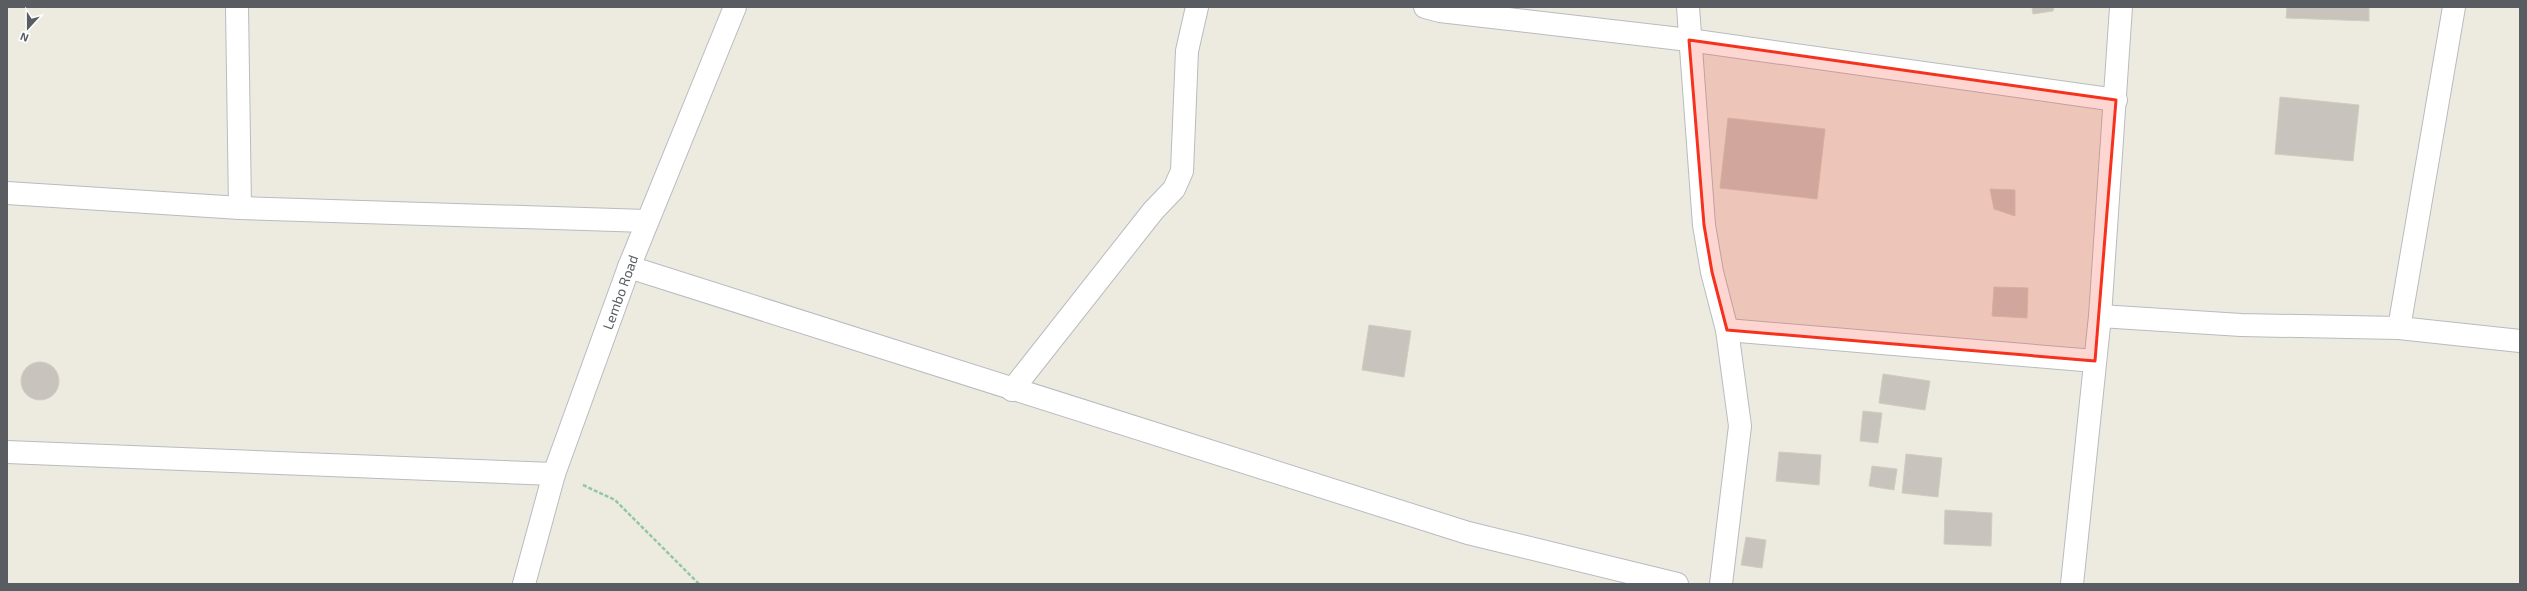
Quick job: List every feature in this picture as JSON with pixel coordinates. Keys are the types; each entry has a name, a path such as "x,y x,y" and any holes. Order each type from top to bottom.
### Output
{"street":[{"path":"237,7 240,208"},
{"name":"Lembo Road","path":"524,584 554,474 629,267 646,221 735,7"},
{"path":"1012,390 1153,211 1174,189 1182,171 1187,51 1197,7"},
{"path":"1425,7 1440,11 1689,40 2116,100"},
{"path":"1688,7 1689,40 1704,225 1712,272 1727,330 1740,426 1721,584"},
{"path":"2072,584 2100,316 2116,100 2121,7"},
{"path":"2399,328 2454,7"},
{"path":"7,193 240,208 646,221"},
{"path":"629,267 1012,390 1468,533 1677,584"},
{"path":"2100,316 2241,325 2399,328 2520,341"},
{"path":"1727,330 2096,360"},
{"path":"7,452 554,474"}],"path":[{"path":"554,474 615,500 698,584"}],"highlighted area":[{"path":"1689,40 2116,100 2095,361 1727,330 1712,272 1704,225"}],"building":[{"path":"2032,7 2054,7 2053,11 2033,14"},
{"path":"2287,7 2369,7 2369,21 2286,18"},
{"path":"2280,97 2359,105 2353,161 2275,154"},
{"path":"1728,118 1825,129 1817,199 1720,188"},
{"path":"1990,189 2015,190 2015,216 1994,209"},
{"path":"1994,287 2028,288 2027,318 1992,316"},
{"path":"1369,325 1411,331 1404,377 1362,370"},
{"path":"40,362 50,365 56,371 59,381 56,391 50,397 40,400 30,397 24,391 21,381 24,371 30,365"},
{"path":"1883,374 1930,381 1925,410 1879,403"},
{"path":"1863,411 1882,413 1878,443 1860,441"},
{"path":"1779,452 1821,455 1819,485 1776,481"},
{"path":"1906,454 1942,458 1938,497 1902,493"},
{"path":"1872,466 1897,469 1894,490 1869,486"},
{"path":"1945,510 1992,513 1991,546 1944,544"},
{"path":"1746,537 1766,540 1762,568 1741,565"}]}
